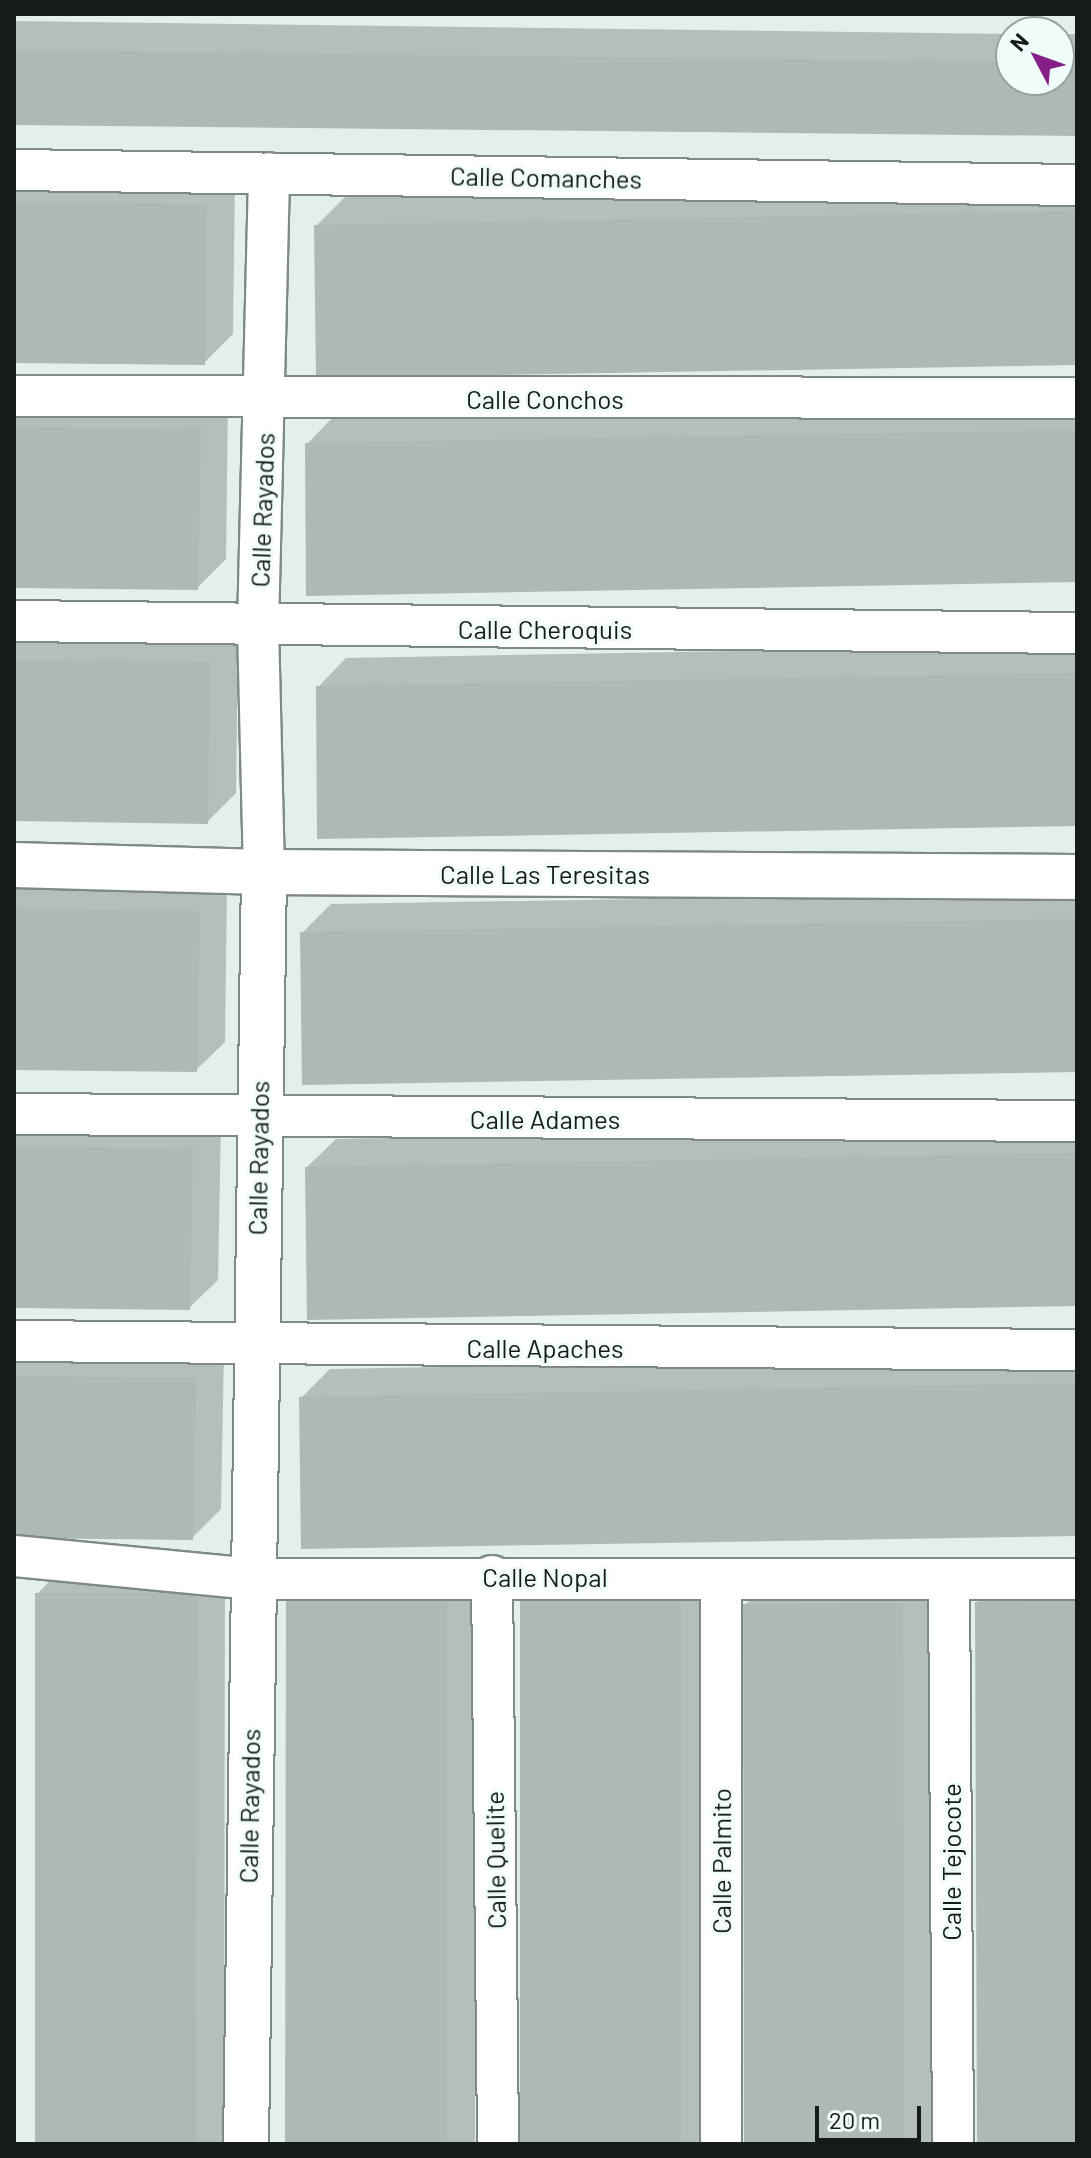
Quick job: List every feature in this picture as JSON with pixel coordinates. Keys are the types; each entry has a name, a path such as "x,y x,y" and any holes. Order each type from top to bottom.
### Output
{"street":[{"name":"Calle Comanches","path":"14,170 1077,185"},
{"name":"Calle Rayados","path":"246,2144 254,1347 264,872 258,627 266,399 269,173"},
{"name":"Calle Conchos","path":"14,396 266,399 1077,398"},
{"name":"Calle Cheroquis","path":"14,621 258,627 1077,633"},
{"name":"Calle Las Teresitas","path":"14,865 264,872 1077,877"},
{"name":"Calle Adames","path":"14,1114 258,1119 1077,1121"},
{"name":"Calle Apaches","path":"14,1341 254,1347 1077,1350"},
{"name":"Calle Nopal","path":"14,1556 251,1579 492,1576 1077,1579"},
{"name":"Calle Quelite","path":"492,1576 498,2144"},
{"name":"Calle Palmito","path":"721,1579 721,2144"},
{"name":"Calle Tejocote","path":"949,1580 953,2144"}],"building":[{"path":"14,50 995,62 995,96 1075,96 1077,63 1077,136 14,125"},
{"path":"14,202 207,204 205,365 14,363"},
{"path":"1077,211 1077,365 316,378 314,225"},
{"path":"14,427 201,429 198,590 14,588"},
{"path":"1077,430 1077,582 306,596 305,443"},
{"path":"14,660 210,662 208,824 14,821"},
{"path":"1077,673 1077,826 317,839 316,686"},
{"path":"14,909 200,911 197,1072 14,1070"},
{"path":"1077,919 1077,1072 302,1085 300,932"},
{"path":"14,1146 193,1149 190,1310 14,1308"},
{"path":"1077,1153 1077,1306 307,1320 305,1167"},
{"path":"14,1376 196,1378 193,1540 14,1538"},
{"path":"1077,1383 1077,1536 301,1549 299,1397"},
{"path":"35,1593 197,1593 196,2144 35,2144"},
{"path":"681,1597 681,2144 520,2144 520,1598"},
{"path":"447,1598 447,2144 285,2144 286,1599"},
{"path":"1077,1601 1077,2144 977,2144 975,1602"},
{"path":"903,1603 904,2144 744,2144 743,1604"}]}
